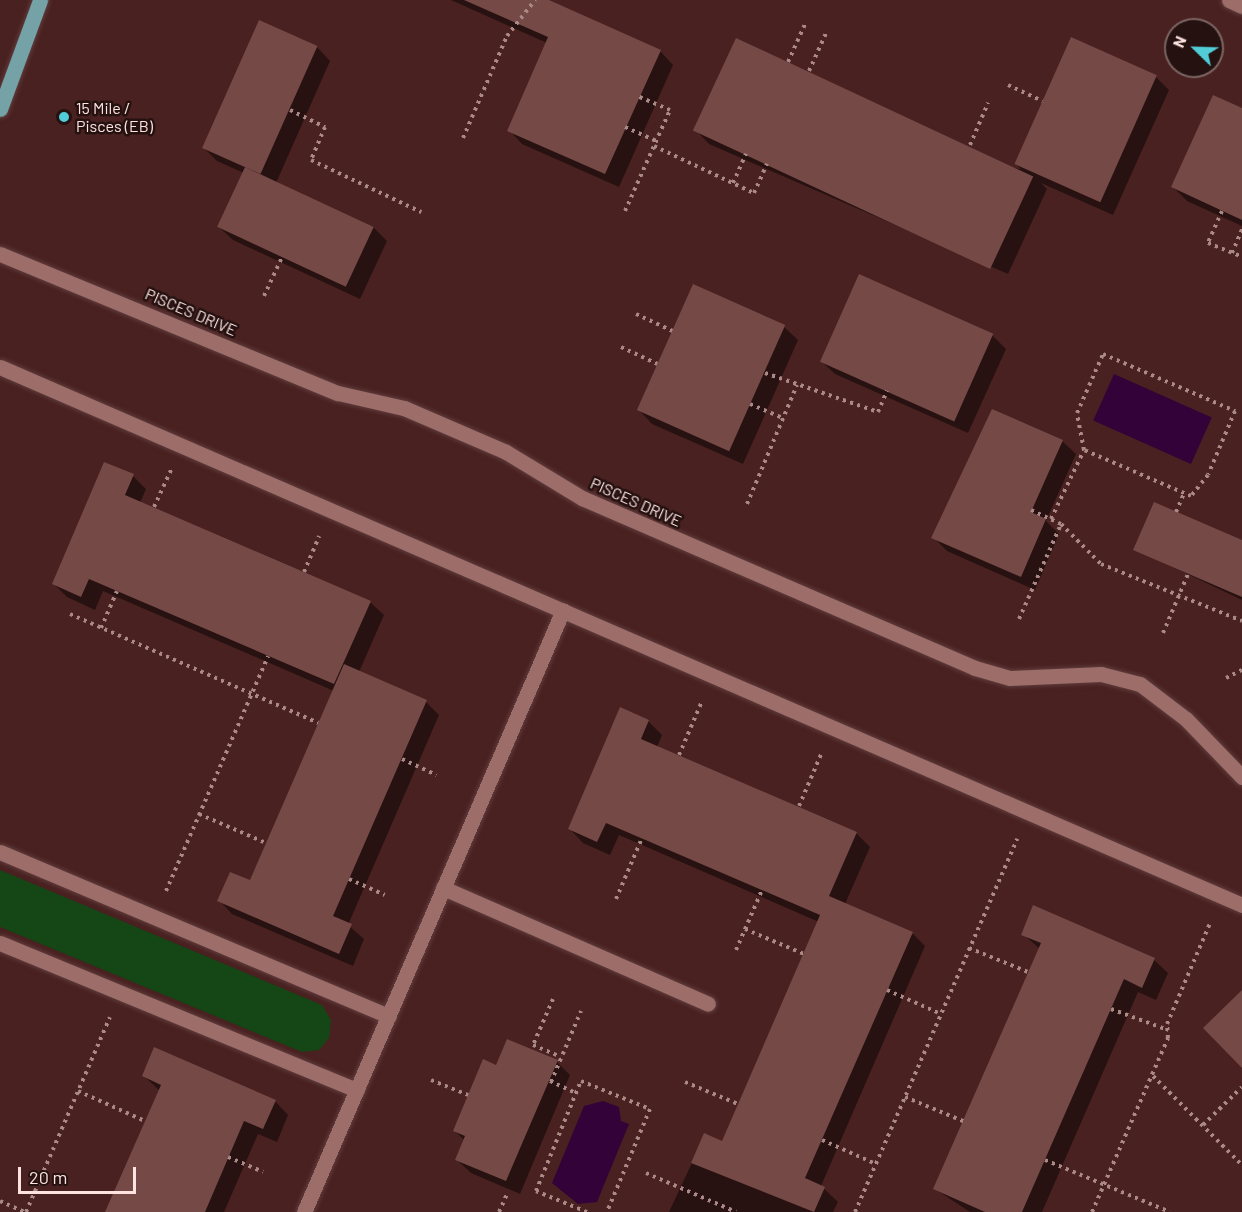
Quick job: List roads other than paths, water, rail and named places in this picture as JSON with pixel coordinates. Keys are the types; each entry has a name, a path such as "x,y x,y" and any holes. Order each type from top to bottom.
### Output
{"main road":[{"path":"0,109 40,0"}],"street":[{"path":"1229,0 1242,6"},
{"name":"PISCES DRIVE","path":"0,254 338,393 404,408 506,452 582,498 975,668 1010,678 1101,674 1140,684 1186,719 1242,777"},
{"path":"0,367 1242,904"},
{"path":"304,1212 564,610"},
{"path":"0,852 388,1016"},
{"path":"443,888 708,1004"},
{"path":"0,944 357,1090"}],"place":[{"name":"15 Mile / Pisces (EB)","path":"64,117"}]}
